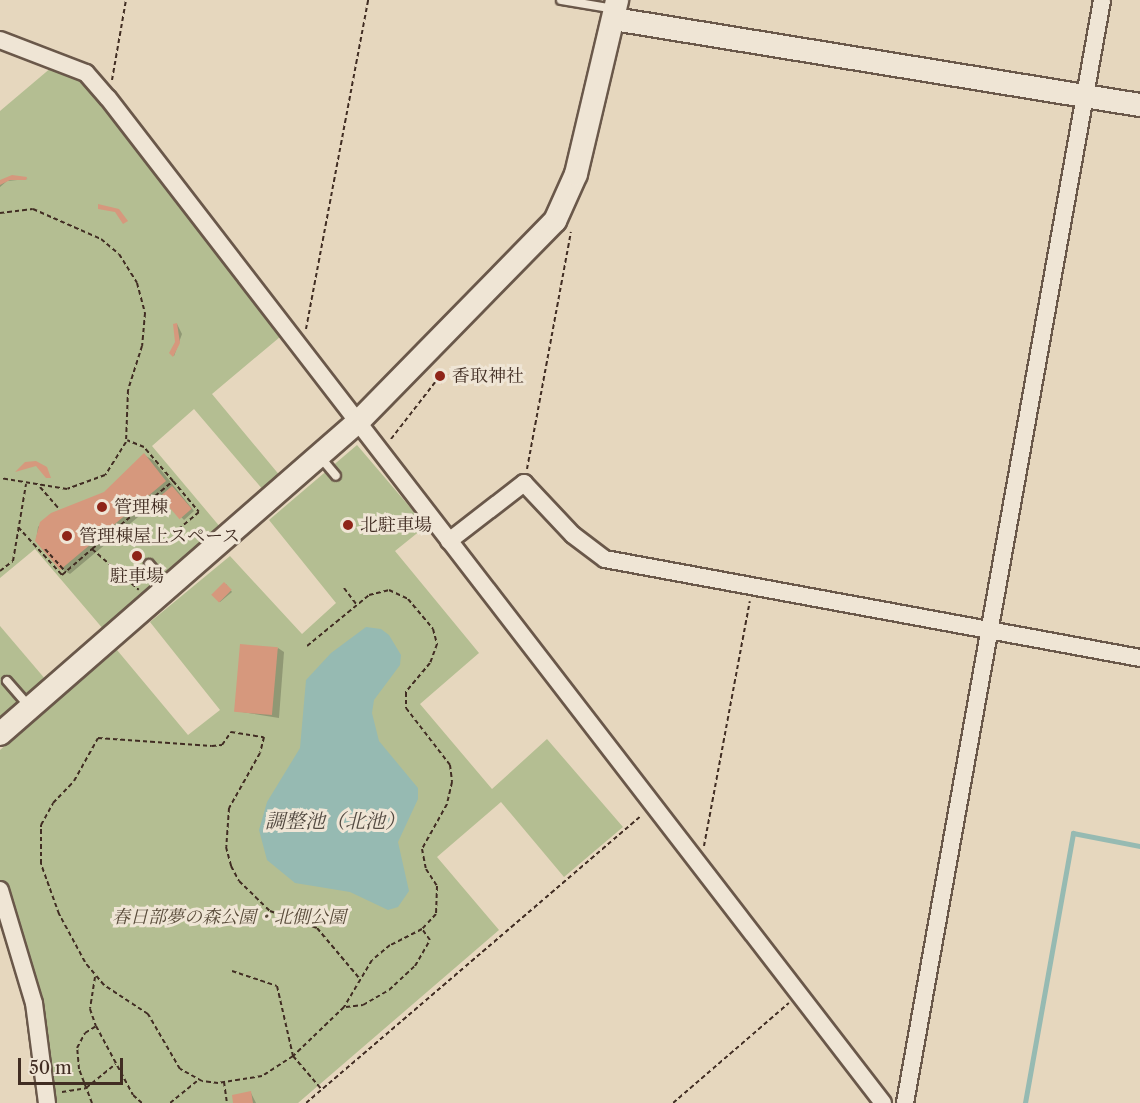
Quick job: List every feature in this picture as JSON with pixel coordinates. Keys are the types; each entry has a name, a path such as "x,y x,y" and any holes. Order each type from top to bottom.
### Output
{"street":[{"path":"905,1103 1102,0"},
{"path":"0,734 357,423 555,221 576,174 615,9 1140,105"},
{"path":"0,40 86,73 108,98 302,353 655,804 883,1103"},
{"path":"449,541 524,483 573,535 605,559 752,589 990,629 1140,658"},
{"path":"0,890 34,1003 47,1099"}],"lane":[{"path":"561,0 615,9"},
{"path":"320,456 336,476"},
{"path":"149,564 169,587"},
{"path":"7,681 30,707"}],"path":[{"path":"108,98 126,0"},
{"path":"302,353 368,0"},
{"path":"0,213 33,209 68,222 119,254 137,283 145,313 142,346 128,390 126,440 118,459 95,481 67,489 0,478"},
{"path":"524,483 571,231"},
{"path":"381,453 436,381"},
{"path":"126,440 144,447 199,512 180,528"},
{"path":"18,527 62,576 172,481"},
{"path":"0,571 13,561 26,484"},
{"path":"40,486 58,508"},
{"path":"45,549 66,572"},
{"path":"93,549 133,583 150,603"},
{"path":"344,588 356,604"},
{"path":"701,865 752,589"},
{"path":"231,727 231,732 222,745 98,738 74,781 53,803 38,838 41,864 64,927 95,976 148,1014 180,1069 198,1080 224,1082 262,1076 292,1056 344,1007 372,960 390,945 422,929 436,914 439,896 422,849 447,804 452,772 410,715 405,699 406,692 430,663 437,644 433,629 408,599 389,590 369,595 307,646"},
{"path":"231,732 264,736 260,753 229,808 226,847 231,866 239,881 270,911 317,928 360,979"},
{"path":"306,1103 655,804"},
{"path":"344,1007 363,1005 389,990 415,966 430,940 422,929"},
{"path":"232,971 277,986 292,1056 322,1090"},
{"path":"95,976 90,1009 96,1026 133,1095 142,1103"},
{"path":"673,1103 800,994"},
{"path":"92,1103 86,1088 77,1048 85,1033 96,1026"},
{"path":"47,1099 86,1088 116,1064"},
{"path":"170,1103 198,1080"},
{"path":"224,1082 227,1103"}],"green space":[{"path":"52,67 81,79 280,337 212,394 281,477 264,491 194,409 152,446 221,528 104,630 35,549 0,578 0,111"},
{"name":"春日部夢の森公園・北側公園","path":"357,445 426,526 395,551 479,653 420,704 492,789 547,739 623,827 564,877 501,802 437,857 499,930 298,1103 50,1103 0,886 0,750 117,650 188,735 220,710 150,622 230,556 302,634 336,603 269,520"},
{"path":"0,626 46,680 0,719"}],"water":[{"name":"調整池（北池）","path":"366,627 381,629 389,635 401,655 400,665 374,700 372,713 379,741 418,788 418,799 398,842 409,891 398,907 388,910 350,892 295,883 267,860 259,830 267,802 300,748 306,680 331,653"}],"building":[{"path":"12,175 27,177 26,180 10,180 0,185 0,180"},
{"path":"98,204 119,209 128,221 123,224 115,212 98,209"},
{"path":"177,323 180,343 173,357 169,353 175,342 173,324"},
{"name":"香取神社","path":"440,368 449,375 441,384 433,377"},
{"name":"管理棟","path":"144,453 166,481 60,570 35,541 40,522 51,513 104,492"},
{"path":"36,461 47,467 51,478 46,478 36,466 15,472 25,462"},
{"path":"172,486 192,509 180,519 160,496"},
{"path":"224,582 232,590 219,603 211,595"},
{"path":"240,644 278,647 272,715 234,712"},
{"path":"251,1091 253,1103 233,1103 232,1095"}],"waterway":[{"path":"1025,1103 1073,833 1140,846"}],"place":[{"name":"香取神社","path":"440,376"},
{"name":"管理棟","path":"102,507"},
{"name":"北駐車場","path":"348,525"},
{"name":"管理棟屋上スペース","path":"67,536"},
{"name":"駐車場","path":"137,556"}]}
